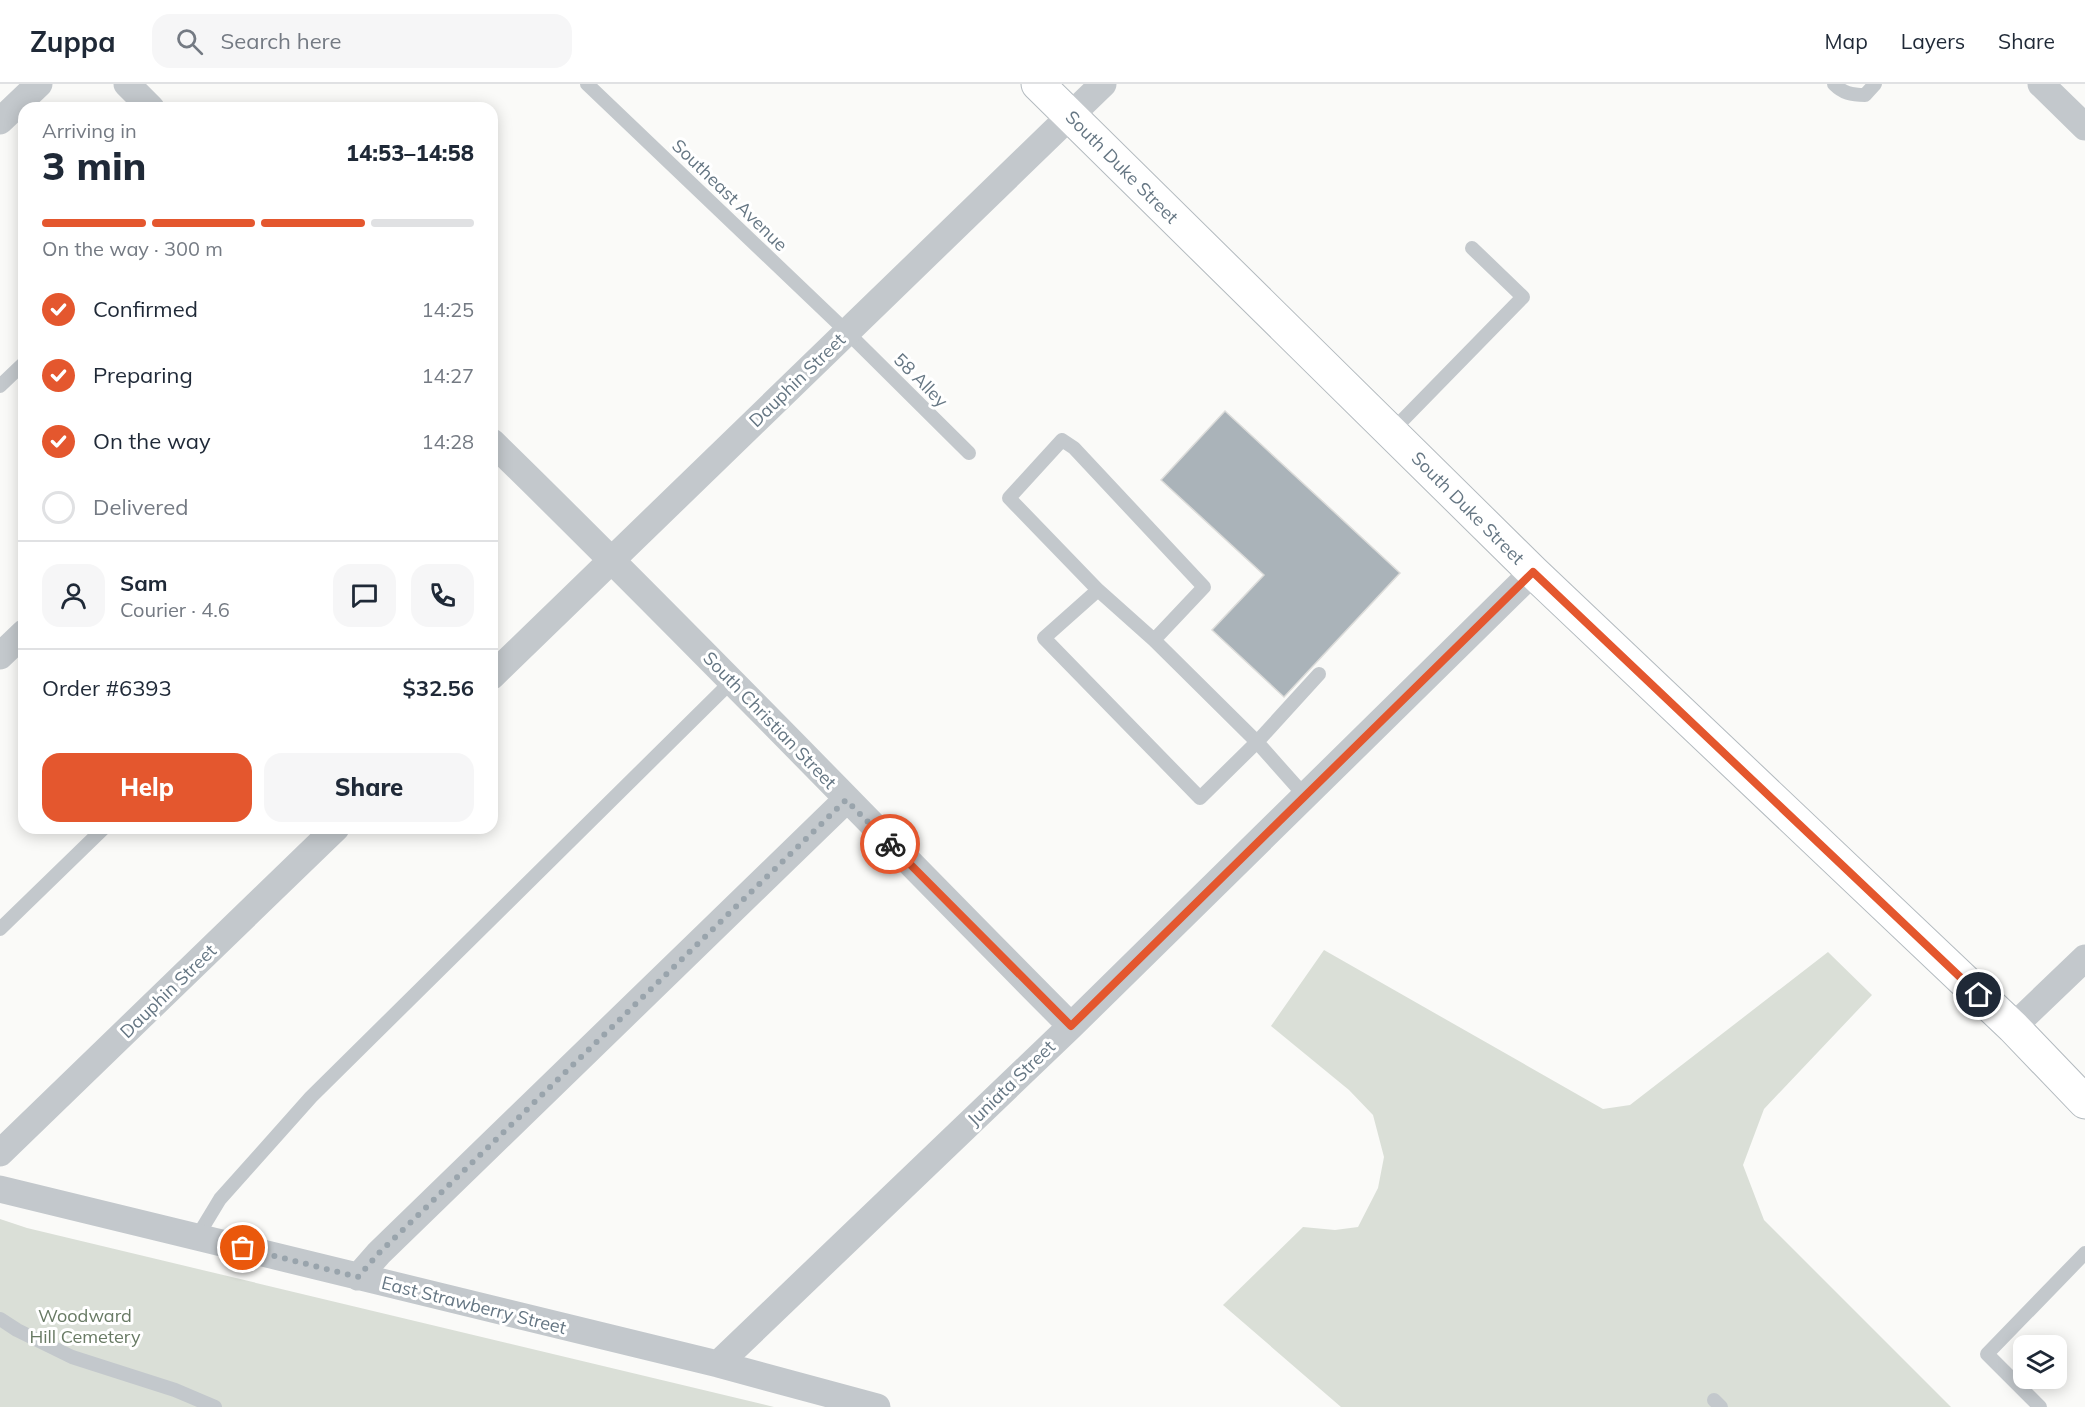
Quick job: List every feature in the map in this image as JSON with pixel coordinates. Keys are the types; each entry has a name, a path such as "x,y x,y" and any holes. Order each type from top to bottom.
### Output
{"main road":[{"name":"South Duke Street","path":"1038,84 1533,572 2013,1027 2085,1102"}],"street":[{"path":"21,102 39,84"},
{"path":"127,84 145,102"},
{"name":"Dauphin Street","path":"498,670 1103,84"},
{"path":"2041,84 2085,127"},
{"path":"0,122 18,104"},
{"name":"South Christian Street","path":"498,451 612,560 1071,1026"},
{"name":"Juniata Street","path":"718,1364 1071,1026 1533,572"},
{"path":"0,656 18,639"},
{"path":"358,1277 388,1245 846,800"},
{"name":"Dauphin Street","path":"0,1153 330,834"},
{"path":"2013,1027 2085,958"},
{"name":"East Strawberry Street","path":"0,1189 718,1364 878,1407"}],"lane":[{"name":"Southeast Avenue","path":"587,84 848,332"},
{"path":"1834,84 1841,91 1858,95 1864,95 1875,84"},
{"path":"1391,432 1523,297 1472,248"},
{"name":"58 Alley","path":"848,332 969,453"},
{"path":"0,386 18,369"},
{"path":"1154,639 1204,587 1074,448 1062,440 1009,498 1098,590 1154,639 1257,742 1305,796"},
{"path":"1098,590 1044,638 1200,798 1257,742 1319,674"},
{"path":"197,1237 220,1199 311,1097 732,681"},
{"path":"0,929 98,834"},
{"path":"2040,1407 1987,1354 2085,1253"},
{"path":"0,1319 72,1357 175,1390 215,1407"}],"green space":[{"path":"1324,950 1603,1109 1630,1105 1828,952 1872,995 1764,1109 1743,1165 1764,1220 1951,1407 1341,1407 1223,1305 1303,1227 1335,1230 1358,1227 1378,1188 1384,1157 1373,1115 1349,1090 1271,1026"},
{"name":"Woodward Hill Cemetery","path":"0,1219 27,1228 774,1407 0,1407"}],"building":[{"path":"1225,411 1400,573 1284,697 1212,630 1264,575 1161,480"}],"way so far":[{"path":"243,1248 358,1277 379,1253 846,800 890,844"}],"route":[{"path":"890,844 1071,1026 1533,572 1979,995"}]}
